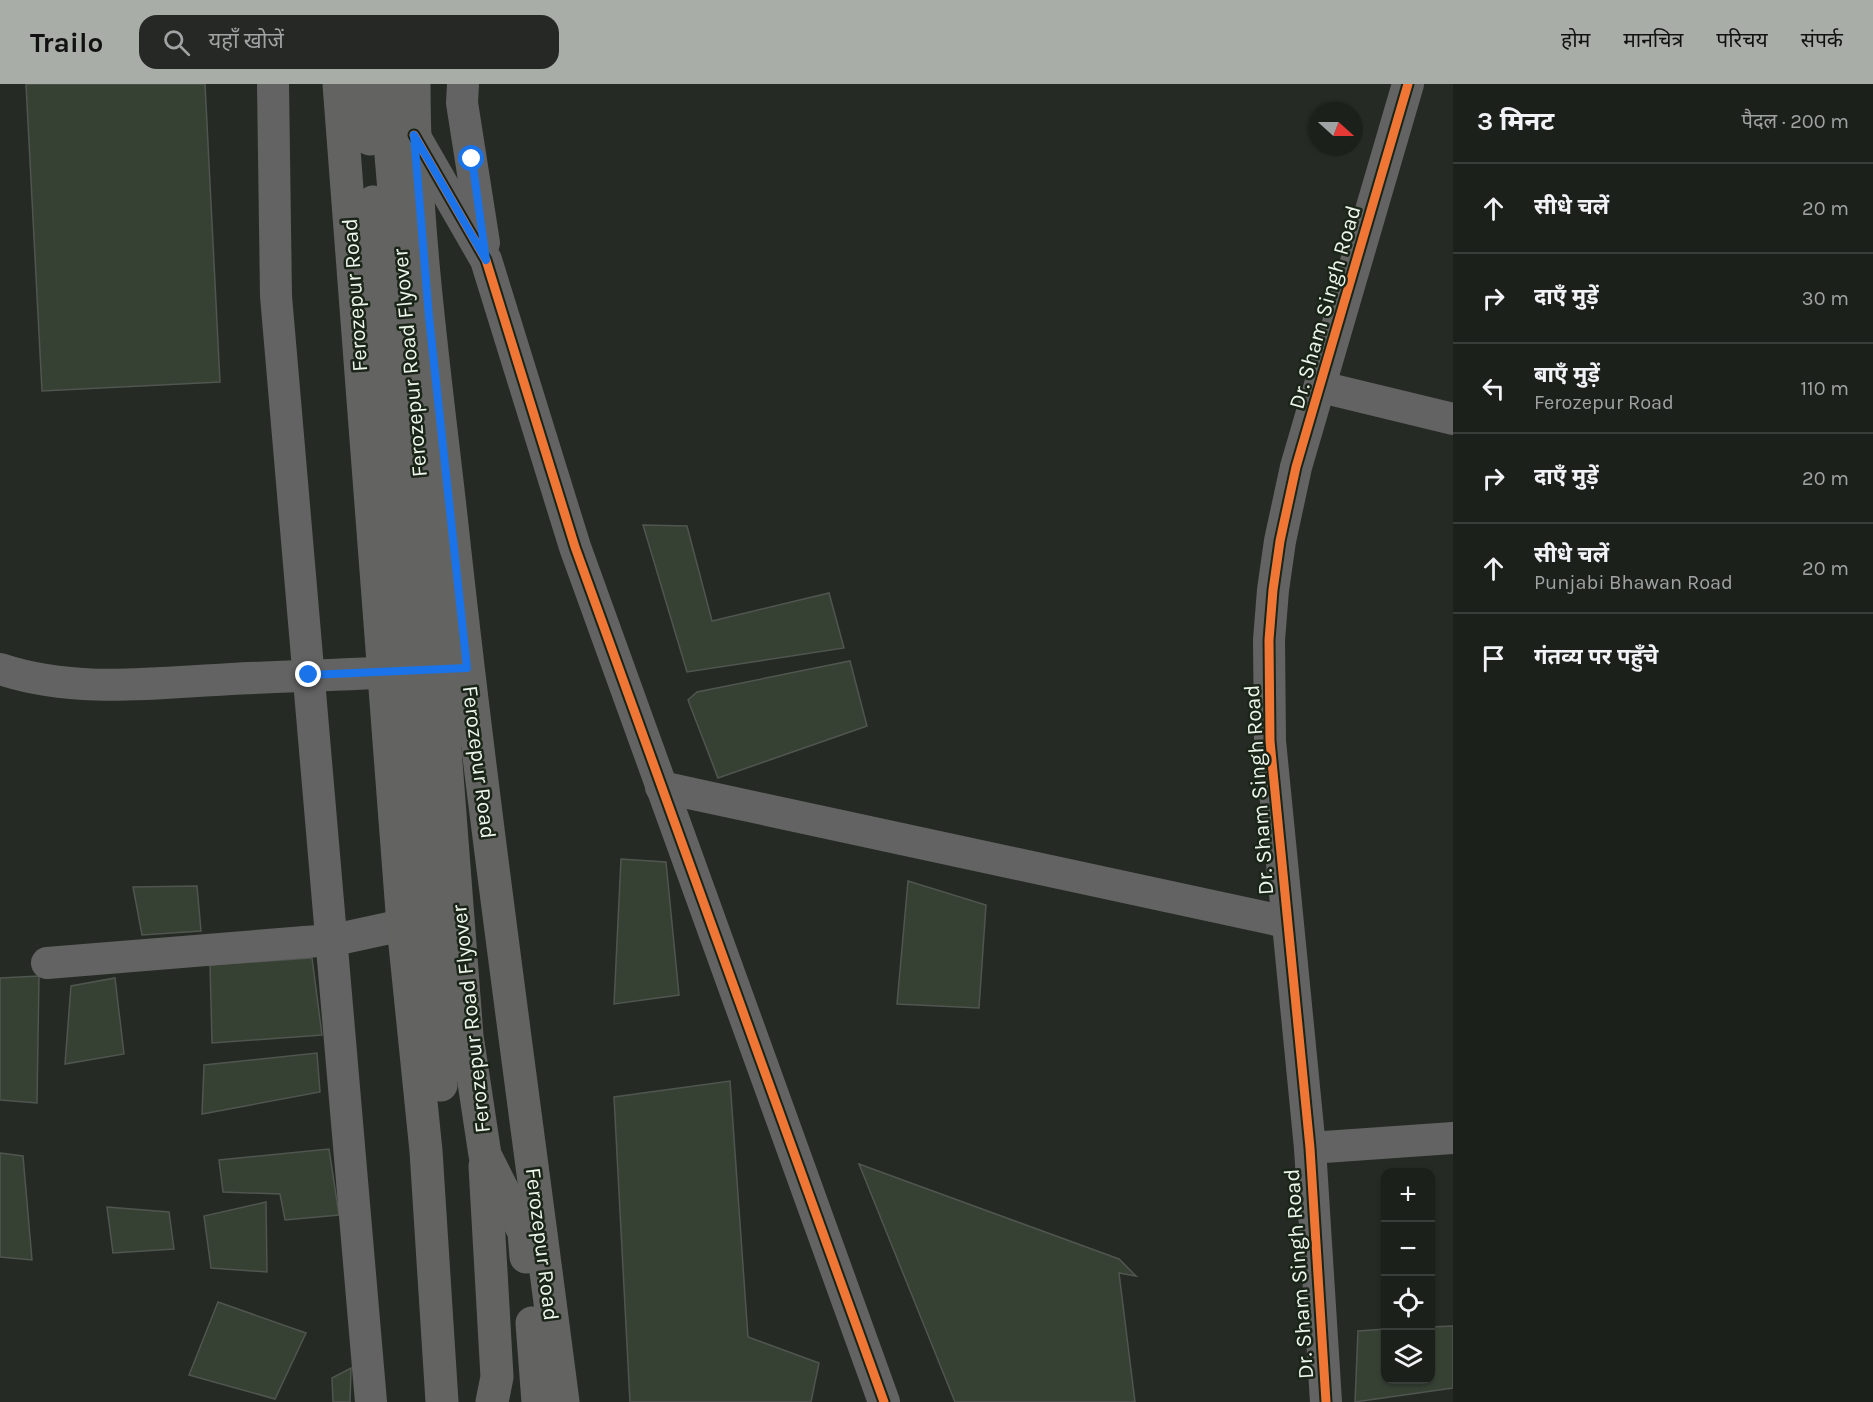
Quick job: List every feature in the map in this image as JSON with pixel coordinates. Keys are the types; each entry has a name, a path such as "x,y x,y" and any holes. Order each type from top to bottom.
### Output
{"main road":[{"name":"Ferozepur Road","path":"339,84 366,467 386,673 403,925 426,1151 442,1402"},
{"name":"Ferozepur Road Flyover","path":"367,84 388,414 424,636"},
{"name":"Ferozepur Road Flyover","path":"390,84 391,155 410,382 424,636"},
{"name":"Ferozepur Road","path":"414,84 414,135 429,317 467,668 563,1402"},
{"path":"424,636 427,701"},
{"name":"Ferozepur Road Flyover","path":"427,701 467,1036 485,1155 524,1232 538,1402"},
{"name":"Ferozepur Road Flyover","path":"427,701 440,1074 453,1299 456,1378 454,1402"},
{"path":"485,1155 497,1377 492,1402"}],"street":[{"path":"273,84 276,296 371,1402"},
{"path":"463,84 462,103 486,260 574,547 884,1402"},
{"name":"Dr. Sham Singh Road","path":"1326,1402 1310,1148 1270,741 1269,640 1280,541 1296,467 1322,387 1408,84"},
{"path":"414,135 486,260"},
{"path":"1322,387 1453,419"},
{"path":"0,669 18,675 77,684 132,686 467,668"},
{"path":"661,787 1287,922"},
{"path":"47,963 320,941 403,925"},
{"path":"1310,1148 1453,1138"}],"building":[{"path":"26,84 205,84 220,382 42,391"},
{"path":"643,525 687,526 712,621 829,593 844,648 687,672"},
{"path":"850,661 867,726 718,778 688,700 697,692"},
{"path":"621,859 666,862 679,995 614,1004"},
{"path":"908,881 986,905 979,1008 897,1004"},
{"path":"197,886 201,931 142,935 133,887"},
{"path":"312,958 322,1035 212,1043 210,965"},
{"path":"39,976 37,1103 0,1100 0,978"},
{"path":"115,978 124,1054 65,1064 71,986"},
{"path":"317,1053 320,1092 202,1114 204,1065"},
{"path":"730,1081 748,1337 819,1363 811,1402 630,1402 614,1097"},
{"path":"329,1149 339,1215 285,1220 280,1194 223,1192 219,1160"},
{"path":"0,1153 23,1156 32,1260 0,1257"},
{"path":"859,1164 1119,1259 1136,1276 1119,1273 1135,1402 955,1402"},
{"path":"266,1202 267,1272 211,1268 204,1216"},
{"path":"107,1207 169,1212 174,1249 113,1253"},
{"path":"218,1302 306,1333 275,1399 189,1375"},
{"path":"1453,1326 1453,1388 1355,1402 1358,1331 1381,1329 1381,1384 1435,1384 1435,1327"},
{"path":"351,1368 350,1402 333,1402 332,1378"}],"cycle path":[{"path":"1326,1402 1310,1148 1270,741 1269,640 1280,541 1296,467 1408,84"},
{"path":"414,135 486,260 575,547 884,1402"}],"route":[{"path":"309,675 467,668 429,317 414,135 486,260 472,159"}]}
